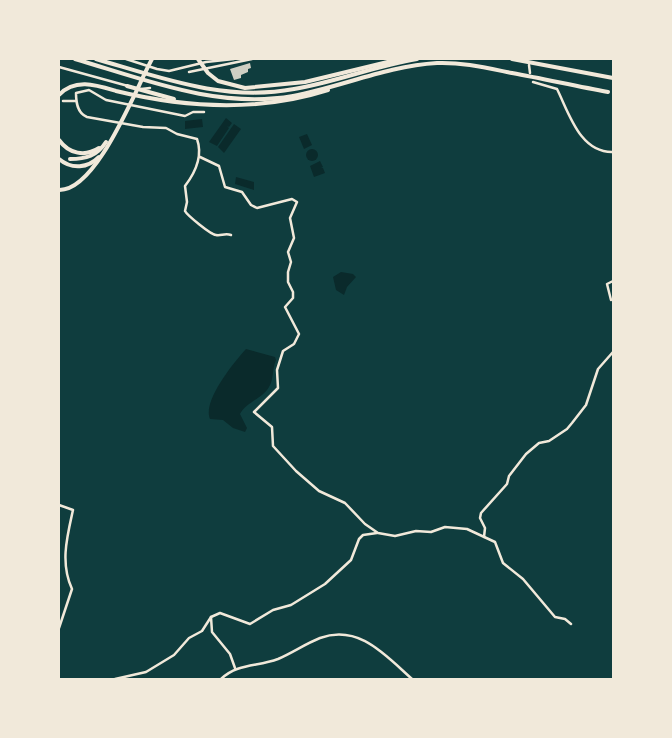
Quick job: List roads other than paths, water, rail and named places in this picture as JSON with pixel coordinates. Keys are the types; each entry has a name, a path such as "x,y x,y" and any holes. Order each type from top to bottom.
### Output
{"highway":[{"path":"75,59 184,91 229,99 262,99 292,96 414,66 452,63 482,67 608,92"},
{"path":"96,59 199,88 243,94 308,87 417,59"},
{"path":"198,59 213,77 237,87 306,82 400,59"},
{"path":"512,59 569,69"},
{"path":"523,59 613,78"},
{"path":"70,159 94,155 106,142 150,60"},
{"path":"59,96 72,86 87,84 152,99 244,106 284,102 373,75"},
{"path":"127,86 196,103"},
{"path":"59,190 70,189 80,183 95,167 116,125"},
{"path":"59,140 69,150 84,154 96,150 106,142"},
{"path":"59,159 68,165 85,166 96,160 105,149"}],"street":[{"path":"126,59 169,71 206,60 234,59"},
{"path":"188,72 252,59"},
{"path":"529,65 530,73"},
{"path":"59,67 127,86 150,88"},
{"path":"533,82 557,89 578,133 587,142 604,152 613,152"},
{"path":"204,112 193,112 185,116 106,100 89,90 76,93 76,101 82,115 86,117 143,127 166,128 178,134 194,138 199,142 200,157 194,173 185,186 187,202 185,211 206,231 216,236 231,235"},
{"path":"63,101 76,101"},
{"path":"200,157 219,166 225,187 242,192 251,204 257,208 292,199 297,202 290,218 294,238 288,252 291,262 288,282 293,292 293,298 285,307 300,334 294,344 283,351 277,370 278,388 254,412 272,427 273,446 296,471 319,491 345,503 365,524 378,533"},
{"path":"611,300 607,284 613,281"},
{"path":"484,537 485,528 480,518 481,513 507,484 509,476 526,454 539,443 549,441 567,429 572,423 586,405 598,369 613,352"},
{"path":"59,505 73,510 65,546 66,577 72,589 59,628"},
{"path":"115,679 146,672 174,654 189,638 202,631 211,618 224,613 250,624 273,610 292,605 325,584 351,560 358,540 363,534 378,533 395,536 416,531 431,532 445,527 467,529 495,542 503,563 523,579 555,617 565,619 571,624"},
{"path":"211,618 212,632 230,654 235,668"},
{"path":"221,679 235,668 278,659 318,639 344,634 363,639 374,645 412,679"}],"water":[{"path":"226,118 232,123 229,127 227,126 229,128 217,146 209,142"},
{"path":"202,119 203,127 185,129 185,121"},
{"path":"234,124 241,129 224,153 218,147"},
{"path":"307,134 312,145 304,149 299,137"},
{"path":"310,149 314,149 318,155 314,161 310,161 306,157 306,153"},
{"path":"320,161 323,167 321,168 323,168 325,173 314,177 310,166"},
{"path":"236,177 254,182 254,190 235,184"},
{"path":"341,272 353,274 356,277 347,287 344,295 336,290 333,277"},
{"path":"246,349 275,357 276,360 269,387 262,395 246,406 240,414 247,428 245,432 233,428 223,420 210,419 209,411 215,392"}]}
